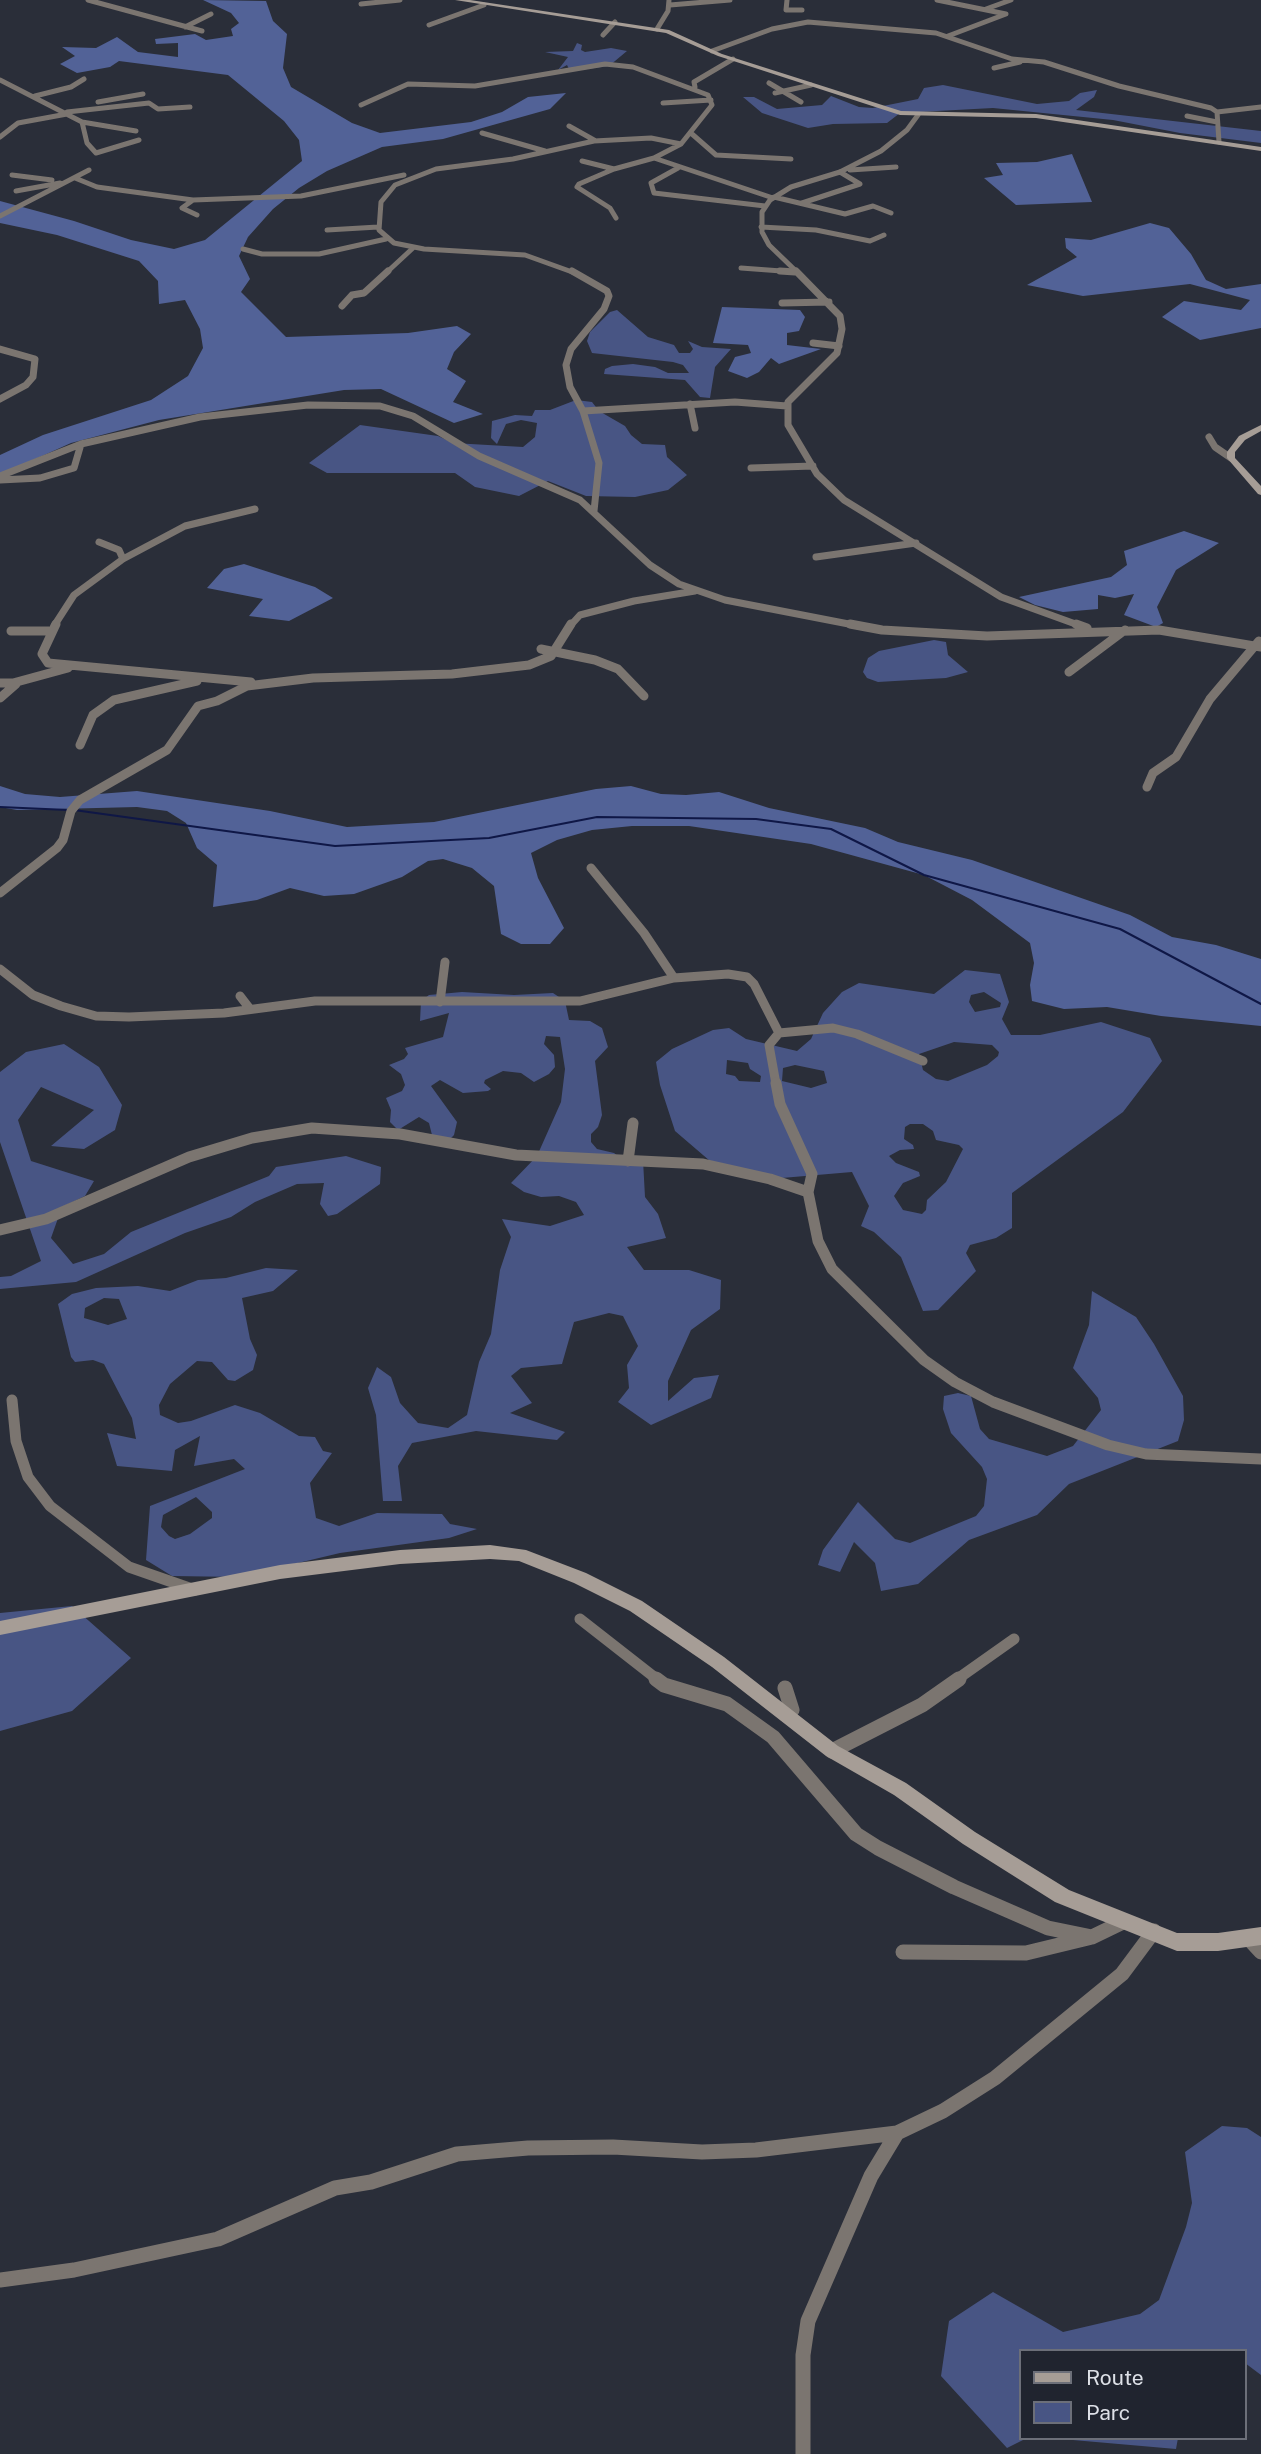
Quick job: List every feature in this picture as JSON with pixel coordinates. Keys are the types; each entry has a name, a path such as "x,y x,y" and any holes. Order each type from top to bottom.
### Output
{"street":[{"path":"88,0 202,31"},
{"path":"362,4 400,0"},
{"path":"458,0 657,29 680,35 733,59 890,111 918,115 1022,114 1261,149"},
{"path":"657,29 670,2 730,0"},
{"path":"787,0 786,10 802,10"},
{"path":"937,0 1006,15 948,36"},
{"path":"986,9 1011,0"},
{"path":"429,25 484,5"},
{"path":"185,27 211,14"},
{"path":"603,35 615,22"},
{"path":"712,51 772,29 808,22 948,36 1023,61 1044,62 1148,94 1185,100 1217,112 1261,107"},
{"path":"1038,54 1045,58 1044,62"},
{"path":"695,87 694,82 733,59"},
{"path":"995,68 1023,61"},
{"path":"361,105 408,84 475,86 605,64 634,67 695,87 711,100"},
{"path":"13,97 71,87 84,79"},
{"path":"0,80 82,122 136,131"},
{"path":"769,83 802,102"},
{"path":"775,93 811,85"},
{"path":"59,109 143,94"},
{"path":"663,103 711,100"},
{"path":"616,218 610,208 578,187 614,169 653,158 680,143 692,134 708,113 711,100"},
{"path":"0,137 18,123 69,113 147,103 158,109 190,107"},
{"path":"69,113 92,112"},
{"path":"1217,112 1219,142"},
{"path":"840,172 891,144 918,115"},
{"path":"1187,116 1217,122"},
{"path":"82,122 94,153 139,140"},
{"path":"569,126 594,141"},
{"path":"482,133 545,151"},
{"path":"692,134 716,155 791,159"},
{"path":"12,175 70,180 97,187 194,200 301,196 431,170 513,159 594,141 651,138 680,143"},
{"path":"653,158 773,197 845,214 873,206 891,213"},
{"path":"582,161 614,169"},
{"path":"802,203 860,184 827,165"},
{"path":"896,167 840,172 797,184 773,197 765,206 761,228 769,246 829,302 840,316 837,353 787,406 786,415 791,433 833,492 1001,597 1098,631"},
{"path":"678,168 651,183 654,193 765,206"},
{"path":"0,216 89,170"},
{"path":"386,239 378,227 381,202 388,190 431,170"},
{"path":"16,191 70,180"},
{"path":"194,200 182,208 197,215"},
{"path":"327,230 378,227"},
{"path":"761,228 816,230 870,241 884,235"},
{"path":"243,249 262,254 319,254 386,239 413,248 525,255 571,271 607,291 609,296 604,309 571,349 566,365 570,387 583,411 599,463 594,512"},
{"path":"342,306 352,295 364,293 413,248"},
{"path":"741,268 795,272"},
{"path":"782,303 829,302"},
{"path":"813,343 839,346"},
{"path":"0,349 35,359 33,377 26,385 0,399"},
{"path":"583,411 746,402 787,406"},
{"path":"0,478 81,444 230,411 308,404 380,406 413,416 479,456 561,490 594,512 650,565 695,592 882,630 1012,636 1126,629 1259,644"},
{"path":"690,404 695,428"},
{"path":"1231,458 1235,445 1242,438 1261,429"},
{"path":"1209,437 1215,447 1231,458 1261,492"},
{"path":"0,478 36,483 74,468 81,444"},
{"path":"751,468 813,466"},
{"path":"212,509 222,516 235,517"},
{"path":"256,509 222,516 175,531 123,559 74,595 51,631 43,659 85,666 268,683"},
{"path":"99,542 120,550 123,559"},
{"path":"816,556 916,543"},
{"path":"0,893 38,866 57,848 63,840 71,811 80,800 167,750 198,706 217,701 247,686 268,683 313,678 452,674 509,668 543,661 556,651 573,620 580,615 634,601 695,592"},
{"path":"1036,634 1059,618"},
{"path":"1069,672 1126,629"},
{"path":"11,631 51,631"},
{"path":"999,643 1012,636"},
{"path":"1147,786 1153,774 1176,757 1210,699 1259,644"},
{"path":"541,649 618,669 643,696"},
{"path":"0,682 22,680 85,666"},
{"path":"80,745 93,715 114,700 207,679"},
{"path":"0,698 22,680"},
{"path":"591,868 644,933 674,978"},
{"path":"440,1002 445,962"},
{"path":"0,969 33,995 96,1016 182,1017 315,1001 580,1000 674,978 712,974 747,977 754,984 779,1033"},
{"path":"240,996 250,1009"},
{"path":"923,1061 856,1034 833,1028 779,1033 769,1045 783,1114 811,1174 808,1192 818,1241 832,1269 885,1325 955,1382 993,1402 1108,1445 1146,1454 1186,1458 1261,1459"},
{"path":"628,1161 632,1123"},
{"path":"0,1230 46,1219 189,1157 252,1138 312,1128 400,1134 516,1155 704,1164 770,1179 808,1192"},
{"path":"12,1400 16,1441 28,1477 50,1506 129,1567 195,1590"},
{"path":"0,1628 280,1572 400,1557 490,1552 520,1555 572,1574 626,1600 718,1662 832,1751 900,1789 969,1838 1062,1896 1177,1942 1257,1942"},
{"path":"580,1619 613,1648 664,1685 727,1704 773,1737 842,1819 867,1841 954,1888 1048,1928 1092,1937"},
{"path":"832,1751 922,1705 1014,1639"},
{"path":"785,1688 792,1710 786,1715"},
{"path":"903,1952 1026,1953 1092,1937 1123,1922"},
{"path":"0,2280 74,2270 218,2239 335,2188 371,2182 457,2154 528,2148 613,2147 702,2152 756,2150 897,2133 943,2111 995,2078 1122,1974 1154,1931"},
{"path":"803,2454 803,2356 808,2321 871,2176 897,2133"}],"green space":[{"path":"577,43 582,45 581,50 585,52 611,48 627,51 609,66 580,70 569,69 567,65 558,70 568,57 545,52 573,51"},
{"path":"943,85 1037,104 1069,101 1080,93 1097,90 1094,97 1076,110 1261,131 1261,143 1180,133 1113,120 993,108 900,113 887,123 833,124 808,128 762,113 743,97 754,97 777,109 822,105 831,96 859,107 873,108 918,99 924,88"},
{"path":"617,310 648,337 674,345 679,353 690,353 693,349 688,341 702,347 731,349 715,367 710,398 700,397 685,380 604,374 605,369 612,366 633,364 655,367 668,373 689,373 683,365 673,362 592,353 587,341 590,332 610,312"},
{"path":"576,400 592,402 599,411 625,426 642,444 665,445 667,457 687,475 668,490 635,497 586,496 548,481 519,496 475,487 455,473 327,473 309,463 360,425 438,436 453,443 523,447 535,437 537,423 521,420 506,424 497,444 491,438 492,421 515,415 532,416 535,410 550,410"},
{"path":"934,640 946,642 948,655 968,672 946,678 878,682 867,678 863,672 868,658 879,651"},
{"path":"965,970 1000,974 1009,1002 1002,1019 1011,1035 1040,1035 1101,1022 1150,1038 1162,1061 1123,1112 1012,1193 1012,1228 996,1238 970,1245 966,1253 976,1271 938,1310 923,1311 901,1257 874,1232 861,1226 869,1206 852,1172 770,1179 717,1167 675,1131 660,1085 656,1062 672,1049 713,1030 729,1028 746,1039 797,1051 811,1039 823,1013 842,992 859,983 934,994","holes":["984,992 1001,1003 1000,1007 975,1012 969,1002 971,995","954,1042 992,1045 999,1052 987,1065 948,1081 936,1079 923,1070 919,1054","727,1060 748,1063 750,1069 761,1076 760,1082 739,1081 735,1076 726,1074","795,1065 824,1071 827,1083 811,1088 782,1081 783,1068","910,1124 923,1124 933,1131 936,1140 959,1145 963,1149 946,1182 927,1200 926,1210 922,1214 903,1210 894,1196 903,1183 920,1176 919,1172 896,1163 889,1156 900,1150 914,1149 913,1145 904,1139 905,1127"]},
{"path":"462,992 514,995 553,993 565,1001 569,1020 590,1021 602,1028 608,1047 595,1061 602,1115 598,1127 591,1134 591,1142 597,1149 614,1153 623,1160 643,1160 645,1197 658,1214 666,1238 627,1247 644,1270 689,1270 721,1280 720,1309 691,1330 668,1381 668,1401 694,1378 719,1375 711,1398 651,1425 618,1402 629,1388 627,1365 638,1346 623,1316 609,1313 574,1322 562,1364 521,1368 511,1376 532,1403 510,1413 565,1432 557,1440 476,1431 412,1443 398,1466 402,1501 383,1501 376,1415 368,1388 377,1367 391,1377 400,1403 418,1423 448,1428 467,1415 479,1362 491,1334 500,1270 511,1237 502,1219 550,1226 584,1215 576,1202 559,1196 541,1197 524,1192 511,1183 537,1156 561,1102 565,1069 560,1037 546,1036 544,1044 554,1055 555,1067 549,1074 534,1082 521,1073 503,1071 485,1080 484,1083 491,1089 488,1091 463,1093 440,1080 431,1086 457,1122 454,1135 443,1146 433,1139 429,1123 419,1117 398,1130 390,1122 391,1110 386,1098 402,1091 405,1085 401,1074 389,1065 404,1059 408,1054 405,1048 443,1037 449,1013 420,1021 421,1001 429,995"},
{"path":"64,1044 99,1067 122,1105 115,1130 84,1149 51,1146 94,1110 41,1087 18,1120 31,1161 94,1181 85,1196 62,1207 51,1238 73,1264 104,1254 131,1232 269,1176 276,1167 346,1156 381,1167 380,1184 337,1214 328,1216 320,1204 324,1183 297,1184 255,1202 231,1217 185,1233 76,1282 0,1289 0,1277 11,1276 41,1261 0,1142 0,1072 26,1052"},
{"path":"266,1268 298,1270 273,1291 242,1298 250,1339 257,1355 253,1370 235,1381 228,1380 212,1362 197,1361 170,1384 159,1405 160,1415 178,1423 235,1405 260,1413 299,1436 315,1437 323,1451 332,1453 310,1483 316,1518 339,1526 377,1513 442,1514 450,1524 477,1529 449,1538 340,1553 239,1577 172,1576 146,1560 150,1506 245,1469 234,1459 194,1466 200,1436 175,1450 172,1471 117,1466 107,1433 136,1439 132,1418 104,1364 93,1360 75,1362 71,1357 58,1304 72,1294 96,1288 138,1286 170,1291 198,1280 226,1278","holes":["104,1298 119,1299 127,1319 108,1325 84,1318 85,1308","196,1497 212,1512 212,1518 190,1534 175,1539 169,1536 161,1527 163,1515"]},
{"path":"1092,1291 1136,1317 1154,1344 1183,1396 1184,1420 1178,1441 1069,1484 1037,1515 969,1540 918,1584 881,1591 875,1563 854,1542 840,1572 818,1565 823,1550 858,1502 895,1539 910,1543 976,1516 984,1506 987,1479 982,1467 951,1433 943,1409 944,1396 958,1393 971,1396 980,1429 989,1439 1047,1456 1073,1446 1101,1410 1098,1398 1073,1368 1089,1325"},
{"path":"72,1606 131,1658 72,1711 0,1731 0,1613"},
{"path":"1222,2126 1247,2128 1261,2137 1261,2375 1247,2364 1247,2349 1020,2349 1020,2440 1023,2440 1007,2448 941,2376 949,2321 993,2292 1063,2332 1140,2314 1159,2300 1186,2227 1192,2203 1185,2152"},
{"path":"1073,2440 1178,2440 1176,2449"}],"shaded area":[{"path":"203,0 266,1 273,21 287,34 283,68 291,87 352,123 380,133 471,122 502,112 528,97 566,93 550,109 443,139 382,147 327,171 299,188 273,209 248,237 239,256 250,279 241,292 286,337 408,333 457,326 471,334 454,352 447,369 466,381 453,402 483,414 454,423 381,389 344,390 159,420 71,443 0,475 0,455 43,435 151,400 188,376 203,348 200,329 185,300 159,304 158,281 139,261 57,235 0,223 0,201 131,240 174,249 205,240 302,161 299,140 284,121 228,75 119,61 110,67 77,73 60,64 75,56 62,47 96,48 117,37 138,52 178,57 178,43 156,44 155,39 195,34 206,40 233,36 231,29 239,23 231,13"},
{"path":"1072,154 1092,202 1016,205 984,178 1003,175 996,163 1037,162"},
{"path":"1150,223 1169,228 1191,254 1206,280 1226,289 1261,284 1261,328 1200,340 1162,317 1184,301 1241,310 1250,300 1190,284 1083,296 1027,285 1077,257 1066,248 1065,238 1091,240"},
{"path":"722,307 800,310 805,317 799,331 787,333 787,345 821,349 779,364 771,358 759,372 747,378 728,371 735,357 751,353 748,345 713,343"},
{"path":"1184,531 1219,543 1176,570 1157,607 1163,623 1156,627 1124,615 1134,594 1115,598 1098,595 1098,609 1063,612 1035,605 1019,597 1111,577 1127,565 1124,551"},
{"path":"244,564 315,587 333,598 289,621 249,616 263,599 207,588 224,569"},
{"path":"0,786 25,794 60,797 137,791 270,811 347,827 434,822 596,789 631,786 661,794 719,792 769,808 865,828 898,842 972,860 1130,915 1172,937 1216,945 1261,959 1261,1026 1161,1016 1107,1007 1064,1009 1032,1001 1030,985 1034,963 1030,943 972,900 924,875 811,844 689,826 632,826 592,830 557,840 531,853 538,878 564,928 550,944 521,944 501,934 494,886 472,868 443,859 428,861 402,877 354,894 324,896 290,888 257,900 213,907 217,865 197,848 186,823 167,811 137,807 17,810 0,807"}],"waterway":[{"path":"0,807 68,810"},
{"path":"74,810 335,846 489,838 597,817 756,819 831,829 924,875 1120,929 1261,1004"}]}
